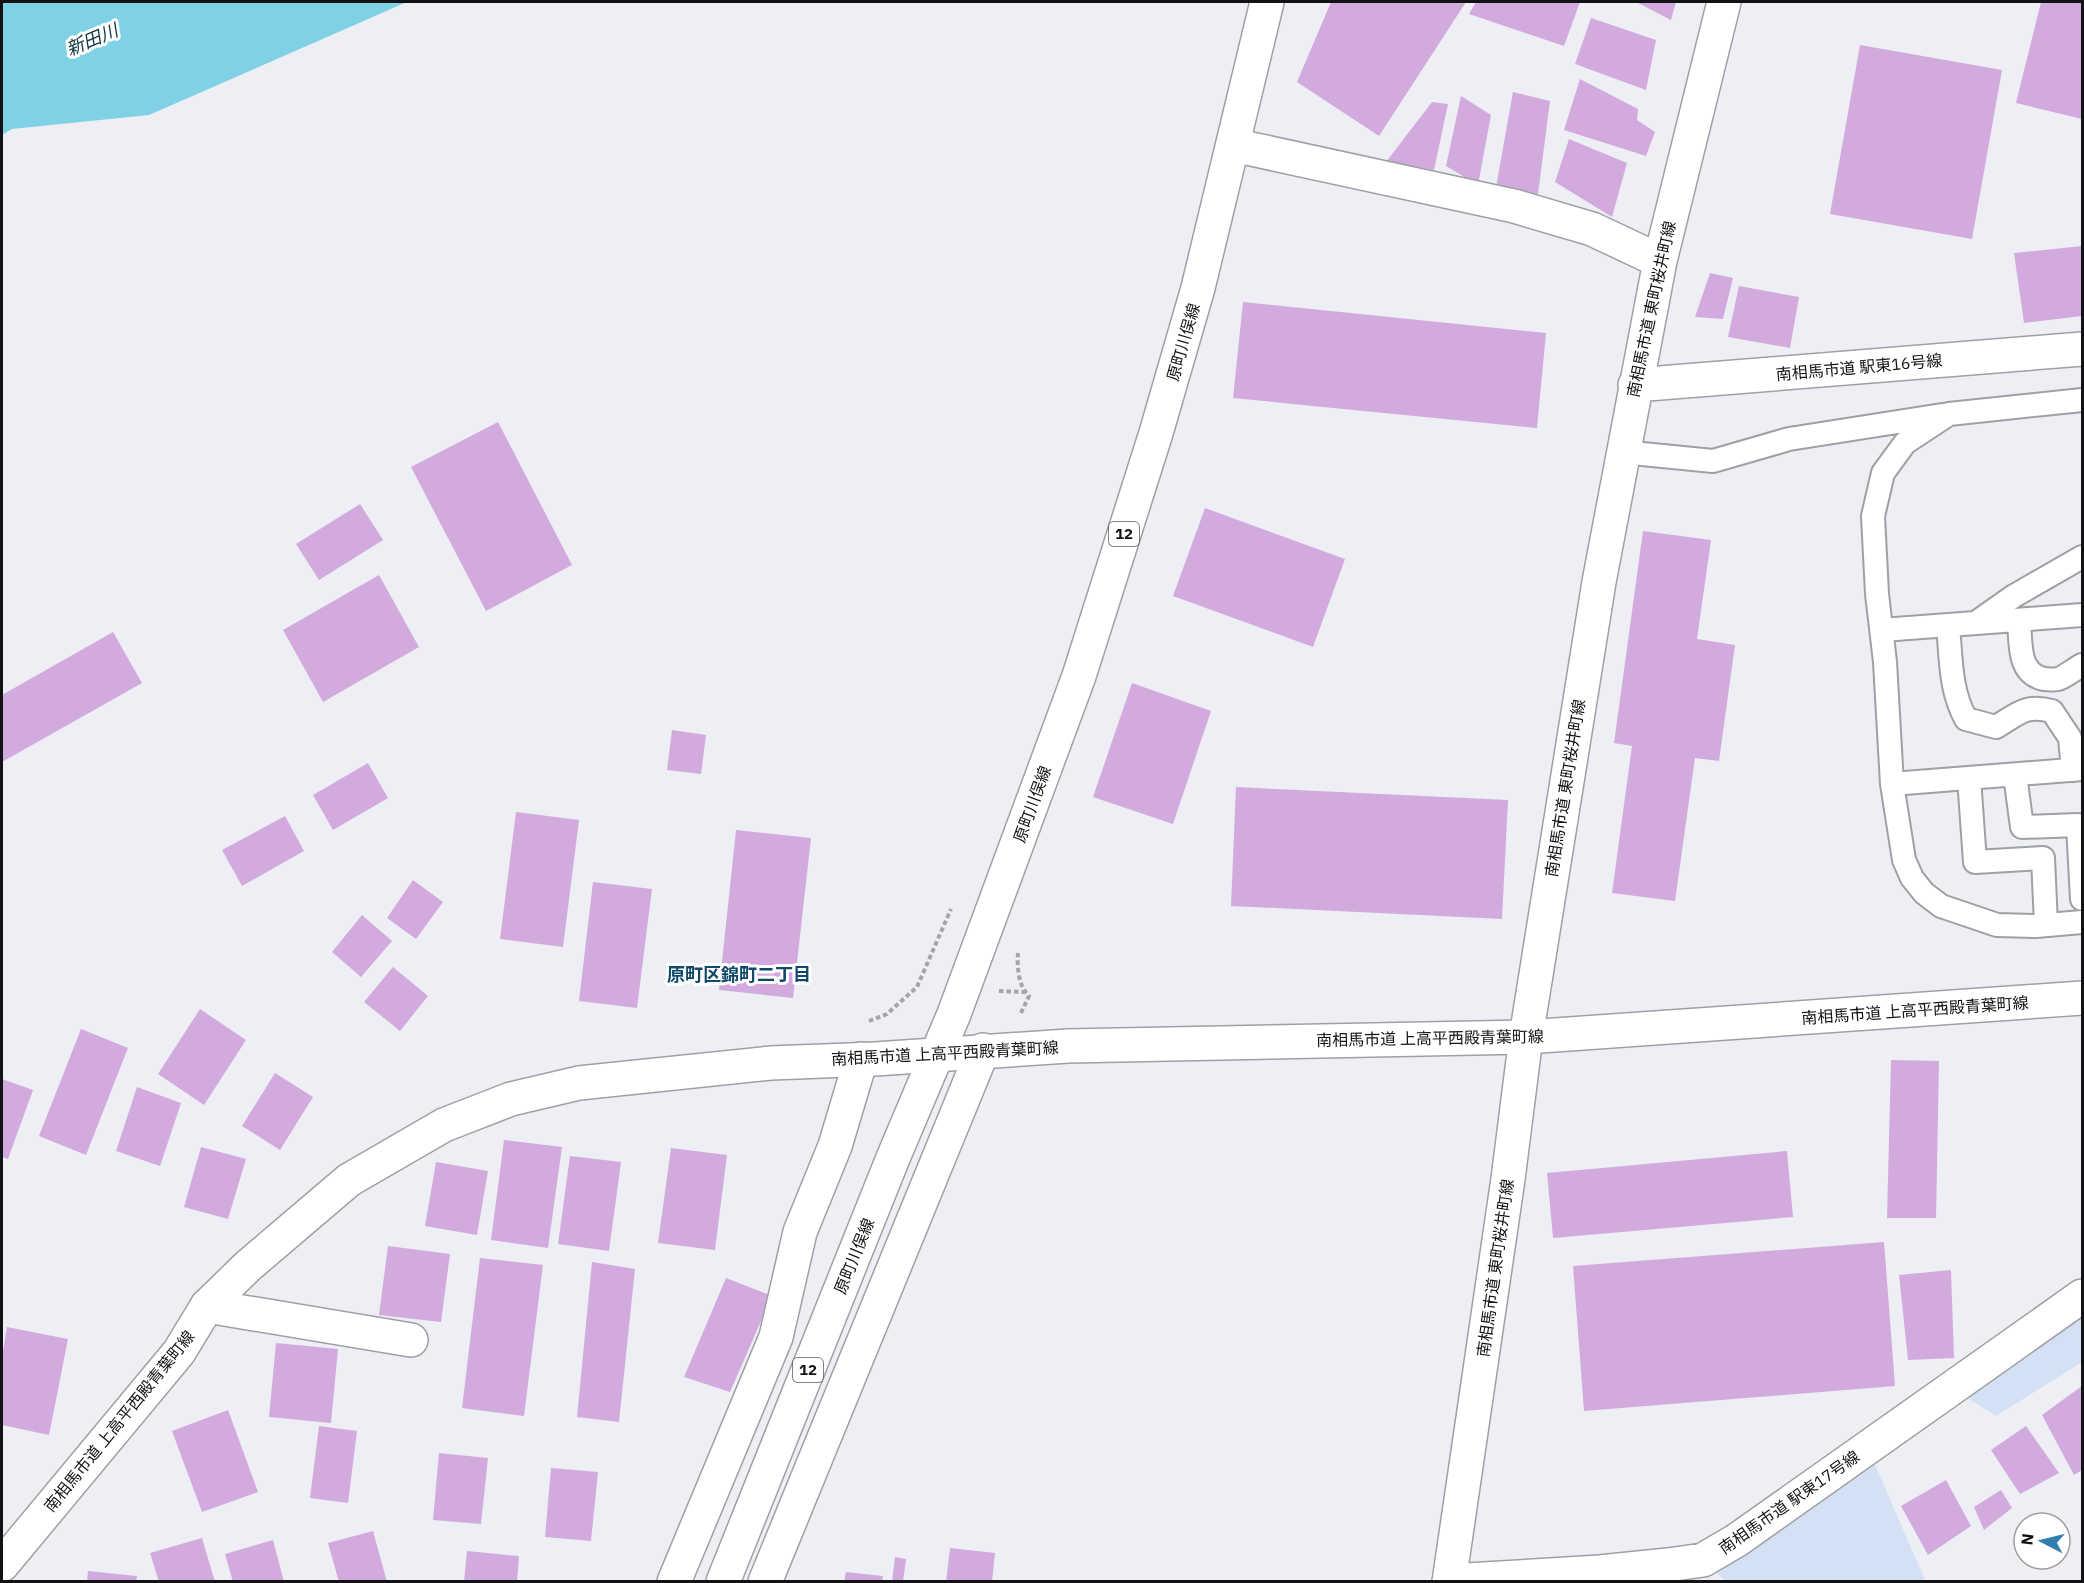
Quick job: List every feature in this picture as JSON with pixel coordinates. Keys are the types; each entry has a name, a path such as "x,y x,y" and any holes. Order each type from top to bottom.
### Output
{"street":[{"name":"原町川俣線","path":"723,1581 893,1158 938,1054 1083,665 1156,433 1198,288 1267,2"},
{"name":"南相馬市道 東町桜井町線","path":"1449,1581 1508,1179 1526,1037 1595,605 1622,452 1660,261 1724,2"},
{"path":"1233,145 1514,206 1592,229 1660,261"},
{"name":"南相馬市道 駅東16号線","path":"1635,385 2082,349"},
{"name":"南相馬市道 上高平西殿青葉町線","path":"2,1565 179,1352 207,1306 248,1266 349,1180 444,1125 511,1099 579,1083 771,1063 1068,1046 1526,1037 2082,998"},
{"path":"765,1581 983,1050"},
{"path":"674,1581 776,1337 800,1232 835,1146 861,1059"},
{"name":"南相馬市道 駅東17号線","path":"1449,1581 1600,1572 1702,1560 1737,1540 2082,1296"},
{"path":"207,1306 411,1340"}],"lane":[{"path":"1622,452 1713,461 1789,439 1949,414 2082,400"},
{"path":"1949,414 1905,443 1883,473 1873,516 1892,784 1904,860 1912,878 1924,893 1941,906 1997,925 2082,922"},
{"path":"1976,623 2014,596 2082,557"},
{"path":"1882,630 2082,615"},
{"path":"2019,620 2024,665 2033,676 2060,679 2082,665"},
{"path":"1892,784 2078,770 2070,738 2052,711 2038,708 2020,710 1996,727 1966,719 1957,704 1948,625"},
{"path":"2015,775 2022,827 2078,825 2082,899"},
{"path":"1969,778 1975,862 2043,858 2046,925"}],"path":[{"path":"863,1024 887,1014 917,987 925,974 951,908"}],"shaded area":[{"path":"2082,1311 2082,1362 1996,1416 1960,1393"},
{"path":"1873,1460 1925,1580 1725,1581 1711,1567"}],"water":[{"name":"新田川","path":"2,2 407,2 149,115 12,129 2,135"}],"building":[{"path":"1331,2 1466,2 1379,136 1297,82"},
{"path":"1476,2 1580,2 1564,46 1469,14"},
{"path":"1636,2 1676,2 1671,20"},
{"path":"2041,2 2082,2 2082,119 2016,103"},
{"path":"1591,18 1656,40 1646,90 1575,64"},
{"path":"1860,45 2002,70 1972,239 1830,214"},
{"path":"1580,79 1638,109 1637,120 1655,132 1646,156 1564,130"},
{"path":"1513,92 1550,101 1538,194 1496,187"},
{"path":"1461,96 1491,115 1478,185 1446,166"},
{"path":"1432,102 1448,104 1434,170 1386,162"},
{"path":"1569,139 1627,163 1612,217 1555,182"},
{"path":"2082,246 2082,316 2024,323 2014,253"},
{"path":"1710,273 1733,278 1723,319 1695,317"},
{"path":"1739,286 1799,297 1790,348 1728,337"},
{"path":"1243,302 1546,333 1537,428 1233,398"},
{"path":"498,422 572,565 486,611 411,467"},
{"path":"360,504 383,540 319,580 296,544"},
{"path":"1205,508 1345,559 1313,647 1173,596"},
{"path":"1643,531 1711,540 1697,639 1735,645 1719,761 1695,758 1675,901 1612,893 1632,746 1614,743"},
{"path":"379,575 419,647 323,702 283,630"},
{"path":"113,632 142,683 2,762 2,695"},
{"path":"1132,683 1211,711 1173,824 1093,797"},
{"path":"672,730 706,735 701,774 667,770"},
{"path":"368,763 388,798 333,830 313,795"},
{"path":"1236,787 1508,800 1502,919 1231,906"},
{"path":"516,812 579,820 563,947 500,939"},
{"path":"285,816 304,851 242,886 222,850"},
{"path":"736,830 811,838 793,998 719,990"},
{"path":"413,880 443,902 416,939 387,918"},
{"path":"593,882 652,889 637,1008 579,1001"},
{"path":"362,915 392,941 361,977 332,952"},
{"path":"393,967 428,996 400,1031 364,1002"},
{"path":"200,1009 246,1040 204,1105 158,1074"},
{"path":"81,1029 128,1048 86,1155 39,1136"},
{"path":"1891,1060 1939,1061 1936,1218 1887,1218"},
{"path":"275,1073 313,1097 280,1150 242,1126"},
{"path":"2,1079 33,1090 8,1159 2,1157"},
{"path":"137,1087 181,1103 160,1166 116,1151"},
{"path":"504,1140 562,1147 548,1248 491,1240"},
{"path":"201,1147 246,1159 228,1219 184,1207"},
{"path":"671,1148 727,1155 715,1250 658,1243"},
{"path":"1787,1151 1793,1217 1553,1238 1547,1173"},
{"path":"570,1156 621,1162 609,1251 558,1244"},
{"path":"436,1162 488,1171 477,1235 425,1226"},
{"path":"1884,1242 1895,1386 1584,1411 1573,1266"},
{"path":"388,1246 450,1254 441,1322 379,1315"},
{"path":"480,1258 543,1265 524,1416 462,1408"},
{"path":"592,1262 635,1269 619,1422 577,1417"},
{"path":"1951,1270 1954,1358 1908,1360 1899,1275"},
{"path":"726,1278 772,1296 730,1392 684,1377"},
{"path":"7,1327 68,1339 49,1435 2,1425 2,1358"},
{"path":"276,1343 338,1349 331,1423 269,1417"},
{"path":"2082,1386 2082,1470 2074,1475 2042,1415"},
{"path":"228,1410 258,1492 202,1512 172,1431"},
{"path":"319,1426 357,1431 348,1503 310,1498"},
{"path":"2026,1426 2059,1473 2020,1494 1991,1450"},
{"path":"439,1453 488,1458 481,1524 433,1520"},
{"path":"551,1468 598,1472 591,1541 545,1537"},
{"path":"1946,1480 1971,1526 1928,1555 1901,1506"},
{"path":"2001,1490 2012,1508 1984,1530 1974,1507"},
{"path":"373,1531 387,1582 339,1582 328,1543"},
{"path":"202,1538 215,1582 159,1582 150,1553"},
{"path":"273,1540 284,1582 233,1582 225,1554"},
{"path":"950,1548 995,1553 992,1582 946,1582"},
{"path":"467,1551 519,1556 517,1582 464,1582"},
{"path":"895,1557 906,1559 903,1582 892,1582"},
{"path":"88,1571 137,1576 136,1582 87,1582"},
{"path":"846,1572 883,1576 882,1582 844,1582"}],"district":[{"name":"原町区錦町二丁目","path":"739,975"}]}
